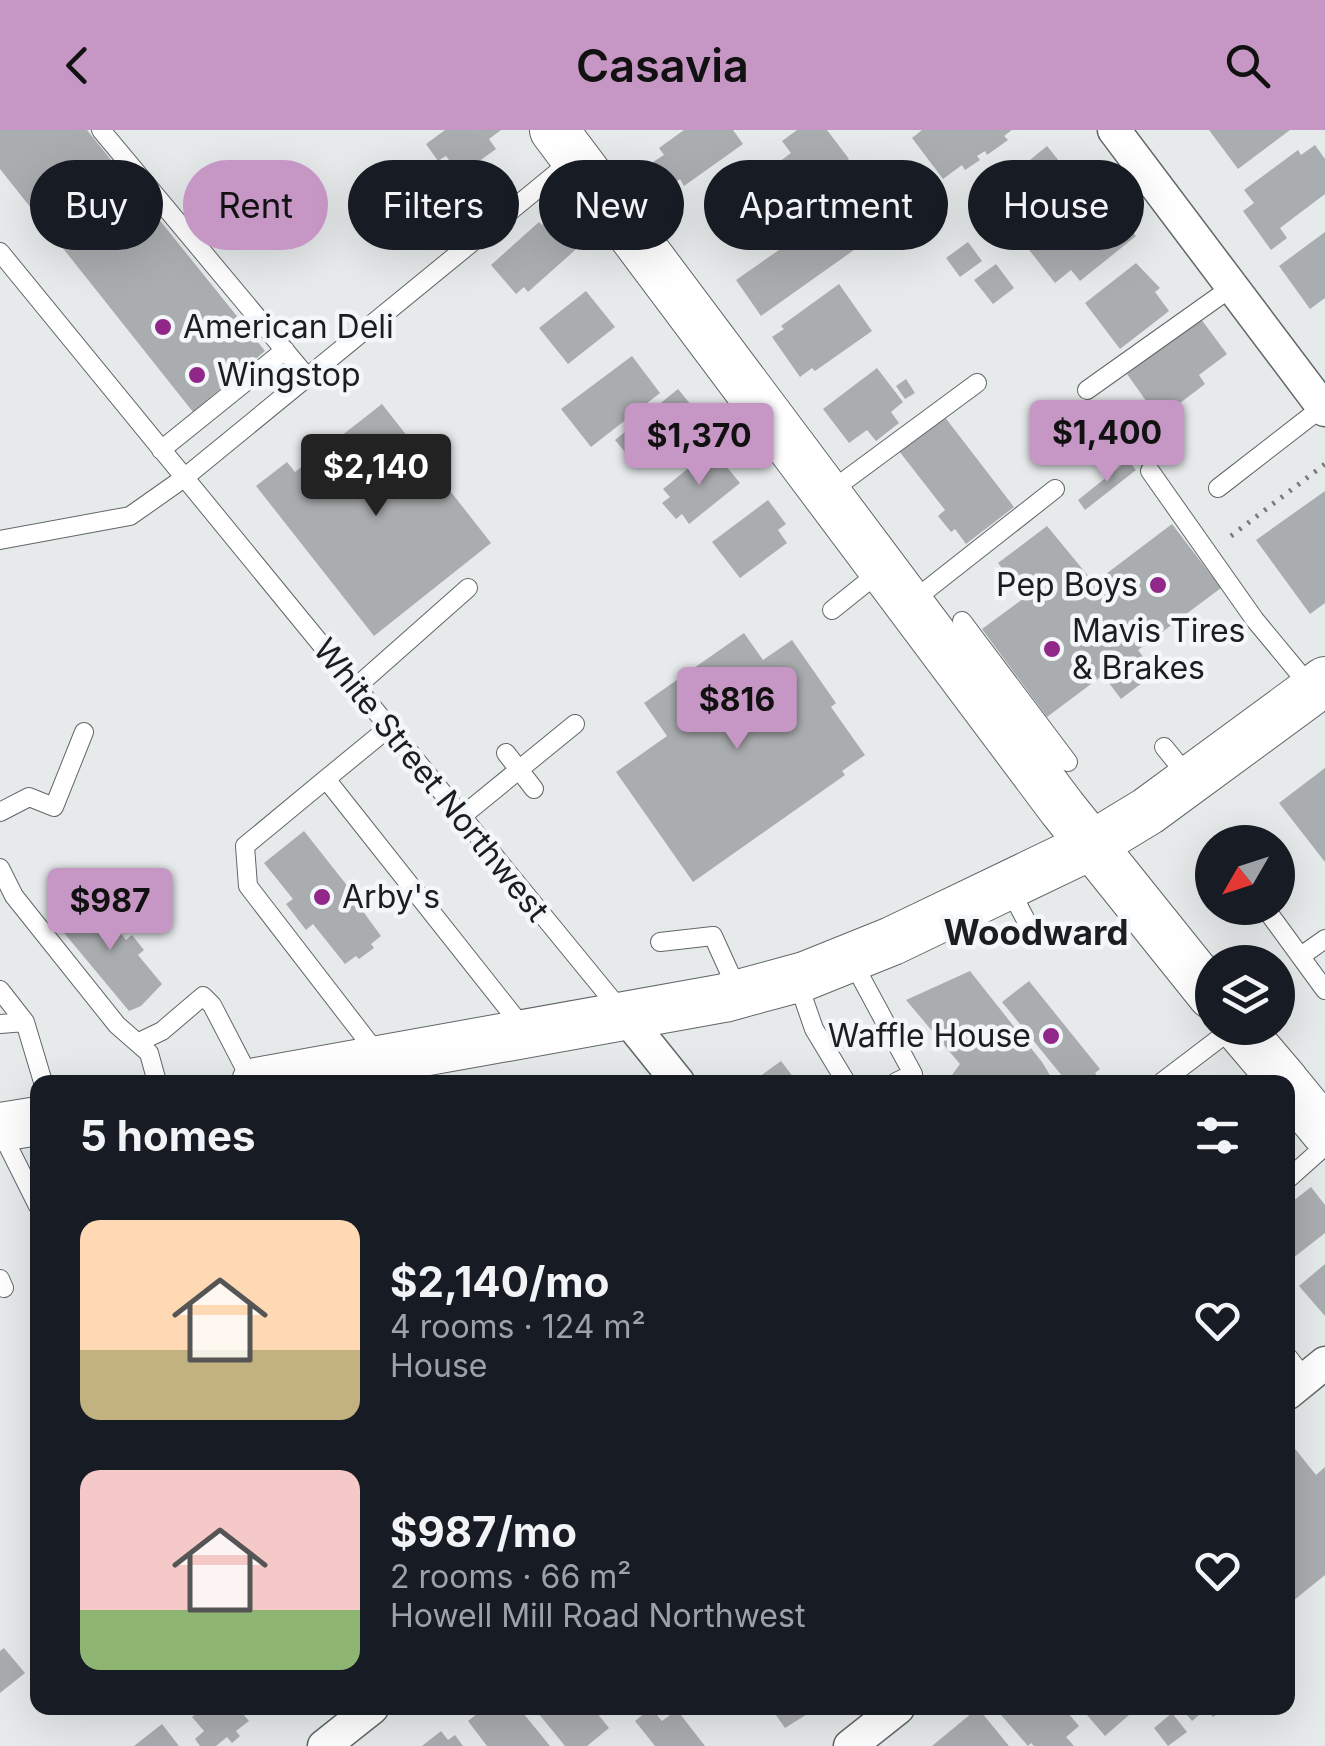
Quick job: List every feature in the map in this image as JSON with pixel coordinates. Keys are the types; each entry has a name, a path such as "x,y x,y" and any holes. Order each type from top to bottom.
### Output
{"main road":[{"path":"564,144 1092,845 1195,974"},
{"path":"316,1075 739,994 851,958 1092,845 1148,811 1177,764 1321,686"},
{"path":"1251,1045 1278,1075"},
{"path":"1295,1095 1325,1131"},
{"path":"0,1128 30,1122"}],"street":[{"path":"1114,130 1324,407"},
{"name":"White Street Northwest","path":"625,1016 672,1075"},
{"path":"324,1746 363,1715"},
{"path":"850,1746 889,1715"}],"lane":[{"path":"101,130 307,377"},
{"path":"0,540 130,516 184,478 307,377 564,144"},
{"name":"White Street Northwest","path":"0,252 625,1016"},
{"path":"1088,390 1232,287"},
{"path":"161,450 285,350"},
{"path":"827,494 978,383"},
{"path":"1218,488 1324,407"},
{"path":"1150,471 1255,620 1321,686"},
{"path":"832,610 897,586 1054,489"},
{"path":"355,688 468,588"},
{"path":"962,621 1068,762"},
{"path":"461,817 575,724"},
{"path":"363,1069 248,886 245,846 387,729"},
{"path":"0,812 29,797 54,807 84,732"},
{"path":"506,753 534,790"},
{"path":"326,779 528,1034"},
{"path":"0,868 14,896 117,1024 150,1053 156,1075"},
{"path":"1008,885 1031,930"},
{"path":"1278,925 1325,990"},
{"path":"660,942 713,936 739,994"},
{"path":"1301,956 1325,939"},
{"path":"851,958 911,1075"},
{"path":"796,978 814,1029 842,1075"},
{"path":"0,990 26,1022 41,1075"},
{"path":"139,1042 162,1031 203,996 257,1075"},
{"path":"0,1024 26,1022"},
{"path":"1172,1075 1213,1045"},
{"path":"0,1128 30,1190"},
{"path":"1295,1172 1325,1146"}],"path":[{"path":"1230,536 1325,464"}],"building":[{"path":"0,130 87,130 111,160 30,160 30,207 0,169"},
{"path":"445,130 501,130 489,139 496,149 481,160 449,160 446,156 437,160 426,144"},
{"path":"684,130 733,130 743,144 721,160 704,160 704,172 684,186 684,160 656,160 664,155 659,148"},
{"path":"797,130 827,130 849,159 782,160 791,153 782,141"},
{"path":"922,130 1012,130 1004,136 1008,140 987,155 985,151 977,156 980,160 968,160 968,168 965,170 962,165 948,175 948,160 929,160 912,138"},
{"path":"1209,130 1290,130 1238,169"},
{"path":"1315,145 1325,159 1325,194 1280,228 1287,238 1271,250 1243,211 1254,203 1244,190 1298,150 1301,155"},
{"path":"1047,146 1058,160 1030,160"},
{"path":"539,222 539,250 575,250 528,292 524,287 516,294 491,265 508,250 519,250 519,240"},
{"path":"163,224 265,351 193,412 64,250 163,250"},
{"path":"1325,232 1325,298 1310,309 1279,266"},
{"path":"968,242 968,250 974,250 982,261 960,277 946,258"},
{"path":"779,250 854,250 761,316 736,280"},
{"path":"1029,250 1119,250 1080,281 1071,270 1055,283"},
{"path":"1136,263 1160,288 1155,292 1169,311 1120,349 1085,303"},
{"path":"996,264 1014,288 993,304 974,280"},
{"path":"839,284 872,331 815,371 812,368 800,377 772,337 784,329 781,326"},
{"path":"586,291 615,327 568,364 539,328"},
{"path":"1198,315 1227,354 1199,375 1205,384 1159,419 1127,374 1140,364 1137,361"},
{"path":"632,356 660,393 591,447 561,409"},
{"path":"877,368 903,402 891,412 899,423 876,441 867,430 849,443 823,409"},
{"path":"906,379 915,393 905,399 896,386"},
{"path":"678,389 696,411 687,418 696,431 652,467 643,457 635,464 615,440"},
{"path":"382,404 491,543 374,636 256,486 287,462 295,472"},
{"path":"944,416 1014,507 966,544 938,516 945,510 899,451"},
{"path":"712,449 740,483 689,524 682,514 676,519 662,503 670,497 663,489"},
{"path":"1128,460 1136,470 1085,510 1078,500"},
{"path":"1325,491 1325,603 1310,614 1256,540"},
{"path":"768,500 786,524 778,530 787,543 740,578 712,542"},
{"path":"1172,524 1221,588 1138,650 1155,673 1121,699 1103,675 1047,717 982,629 1024,598 998,563 1047,526 1094,583"},
{"path":"744,633 763,660 792,640 836,703 831,707 865,755 842,771 845,775 693,882 616,772 667,736 644,703"},
{"path":"1325,768 1325,862 1279,803"},
{"name":"Arby's","path":"304,831 381,936 371,944 374,948 359,959 356,956 345,964 313,924 306,930 286,904 293,899 264,863"},
{"path":"88,894 126,940 132,935 144,950 138,955 162,984 141,1006 129,1011 55,922"},
{"path":"970,971 1050,1075 952,1075 960,1064 906,1000"},
{"name":"Waffle House","path":"1029,981 1100,1069 1097,1075 1061,1075 1002,1002"},
{"path":"781,1061 792,1075 762,1075"},
{"path":"1311,1187 1325,1205 1325,1233 1295,1257 1295,1200"},
{"path":"1325,1264 1325,1316 1299,1286"},
{"path":"1295,1449 1316,1475 1325,1467 1325,1575 1295,1599"},
{"path":"4,1648 25,1673 0,1693 0,1651"},
{"path":"244,1715 249,1721 236,1731 240,1736 232,1743 227,1737 216,1746 200,1746 195,1739 204,1731 192,1717"},
{"path":"476,1715 525,1715 550,1746 487,1746 468,1721"},
{"path":"540,1715 599,1715 609,1728 587,1746 565,1746"},
{"path":"642,1715 657,1715 662,1721 670,1715 681,1715 705,1746 655,1746 635,1721"},
{"path":"776,1715 806,1715 785,1728"},
{"path":"970,1715 984,1715 1009,1746 932,1746"},
{"path":"1001,1715 1070,1715 1079,1726 1066,1737 1074,1746 1028,1746"},
{"path":"1087,1715 1129,1715 1105,1736"},
{"path":"1174,1715 1187,1732 1168,1746 1154,1728"},
{"path":"162,1724 179,1746 134,1746"},
{"path":"441,1731 448,1740 455,1735 463,1746 422,1746"}],"place":[{"name":"American Deli","path":"163,327"},
{"name":"Wingstop","path":"197,375"},
{"name":"Pep Boys","path":"1158,585"},
{"name":"Mavis Tires & Brakes","path":"1052,649"},
{"name":"Arby's","path":"322,897"},
{"name":"Waffle House","path":"1051,1036"}],"district":[{"name":"Woodward","path":"1036,933"}]}
